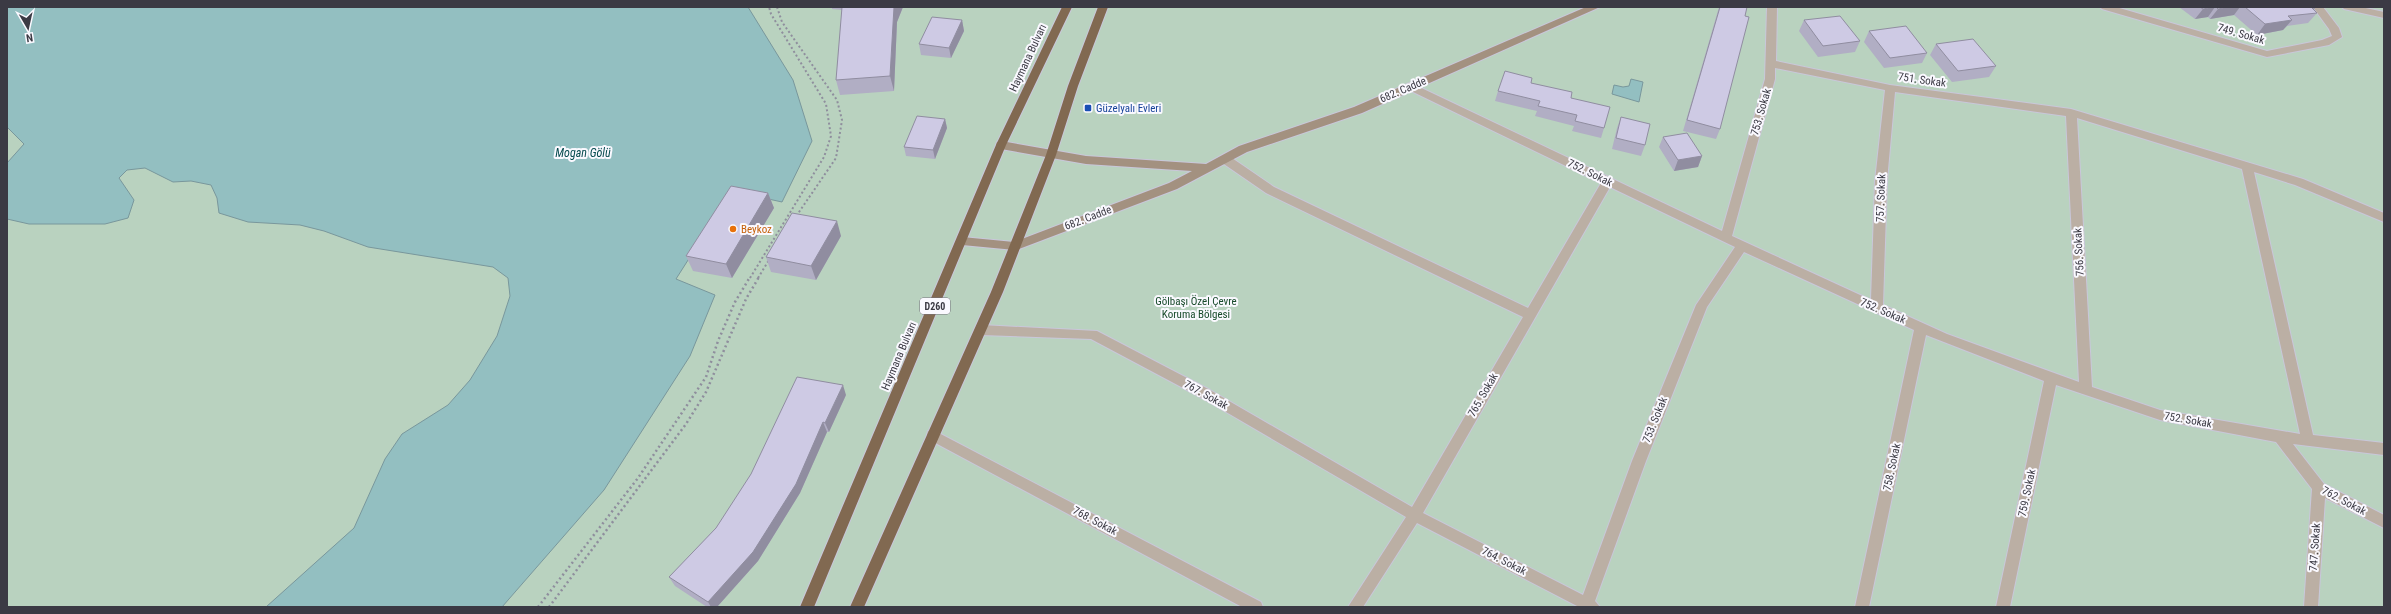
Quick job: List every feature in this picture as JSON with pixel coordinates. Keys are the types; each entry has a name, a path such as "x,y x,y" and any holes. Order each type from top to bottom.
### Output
{"highway":[{"name":"Haymana Bulvarı","path":"807,607 962,241 1001,145 1068,7"},
{"path":"857,607 933,434 982,330 1051,155 1078,71 1103,7"}],"main road":[{"name":"682. Cadde","path":"962,241 1015,246 1173,186 1243,149 1358,110 1595,7"},
{"path":"1001,145 1051,155 1129,164 1209,168"}],"street":[{"name":"753. Sokak","path":"1726,238 1770,79 1772,7"},
{"name":"749. Sokak","path":"2105,7 2267,54 2325,43 2337,37 2334,28 2318,7"},
{"path":"2347,7 2384,15"},
{"name":"751. Sokak","path":"1770,62 1890,88 2071,113"},
{"name":"752. Sokak","path":"1411,87 1742,246 1877,308 1921,327 2051,378 2160,415 2280,437 2384,449"},
{"name":"757. Sokak","path":"1877,308 1880,181 1890,88"},
{"path":"2071,113 2298,182 2384,218"},
{"name":"756. Sokak","path":"2071,113 2086,391"},
{"path":"1225,159 1270,190 1529,314"},
{"path":"2247,166 2308,440"},
{"name":"765. Sokak","path":"1356,607 1414,515 1529,314 1608,181"},
{"name":"753. Sokak","path":"1590,605 1639,461 1702,305 1742,246"},
{"name":"758. Sokak","path":"1862,607 1921,327"},
{"name":"767. Sokak","path":"982,330 1093,334 1206,394 1414,515"},
{"name":"759. Sokak","path":"2003,607 2051,378"},
{"name":"768. Sokak","path":"933,434 1256,607"},
{"name":"762. Sokak","path":"2280,437 2319,488 2384,522"},
{"name":"747. Sokak","path":"2311,607 2319,488"},
{"name":"764. Sokak","path":"1414,515 1590,605"}],"path":[{"path":"538,607 638,478 706,377 718,341 735,302 824,157 831,136 826,104 771,14 769,7"},
{"path":"777,7 782,22 837,100 842,120 836,158 796,217"},
{"path":"549,607 686,424 706,392 746,298 773,254"}],"green space":[{"name":"Gölbaşı Özel Çevre Koruma Bölgesi","path":"7,7 2384,7 2384,607 7,607"}],"water":[{"name":"Mogan Gölü","path":"7,7 748,7 793,80 812,141 782,202 732,191 676,279 715,295 690,356 604,490 502,607 266,607 354,528 385,459 402,434 448,405 470,380 497,336 510,296 508,278 493,267 368,247 324,231 300,225 248,222 219,213 217,198 211,185 191,181 173,182 145,168 127,170 119,178 134,200 128,218 105,224 29,224 7,219 7,163 24,144 7,127"},
{"path":"1631,79 1643,82 1639,102 1612,94 1614,85 1623,87 1629,86"}],"building":[{"path":"842,7 894,7 890,76 836,80"},
{"path":"1720,7 1747,7 1745,16 1749,17 1720,129 1687,120"},
{"path":"2200,7 2214,7 2203,9"},
{"path":"2216,7 2229,7 2218,9"},
{"path":"2245,7 2314,7 2315,8 2312,8 2317,13 2288,16 2292,20 2265,24"},
{"path":"1840,16 1860,41 1823,46 1804,20"},
{"path":"932,17 962,20 949,48 919,44"},
{"path":"1906,26 1927,53 1890,58 1869,31"},
{"path":"1973,39 1996,66 1958,71 1936,44"},
{"path":"1505,71 1532,78 1531,83 1572,92 1571,98 1610,107 1604,128 1575,121 1577,115 1538,106 1540,101 1498,91"},
{"path":"917,116 945,119 933,150 904,147"},
{"path":"1621,117 1650,124 1645,145 1616,138"},
{"path":"1687,133 1702,156 1678,160 1663,137"},
{"path":"731,186 768,193 726,264 686,256"},
{"path":"792,213 837,221 811,266 766,257"},
{"path":"797,377 843,385 825,423 823,422 796,484 753,552 708,602 669,577 716,528 751,474"}],"place":[{"name":"Güzelyalı Evleri","path":"1088,108"},
{"name":"Beykoz","path":"733,229"}]}
